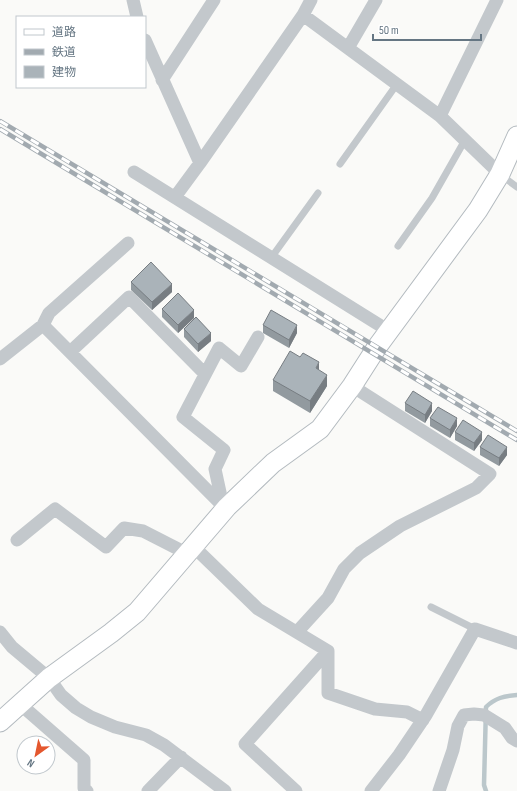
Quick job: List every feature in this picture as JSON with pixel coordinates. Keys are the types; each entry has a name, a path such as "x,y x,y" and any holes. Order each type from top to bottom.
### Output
{"street":[{"path":"133,0 137,16"},
{"path":"162,80 214,0"},
{"path":"175,197 303,15 311,0"},
{"path":"348,48 376,0"},
{"path":"440,116 497,0"},
{"path":"303,15 440,116 500,174"},
{"path":"146,42 200,163"},
{"path":"0,722 49,678 112,633 137,612 191,550 225,507 273,463 320,429 352,386 389,331 478,210 500,174 517,136"},
{"path":"134,172 389,331"},
{"path":"0,359 43,325 49,313 128,243"},
{"path":"70,352 129,297 205,374"},
{"path":"43,325 225,507"},
{"path":"225,507 215,469 224,450 183,417 219,348 241,366 258,337"},
{"path":"297,632 328,598 344,569 360,552 400,526 476,488 490,474 352,386"},
{"path":"17,540 55,509 106,547 124,528 143,531 191,550 258,609 328,651"},
{"path":"371,791 399,755 423,720 475,629 517,643"},
{"path":"0,632 12,647 49,678 61,694 76,708 91,717 115,727 146,735 164,744 225,791"},
{"path":"328,651 328,693 375,709 407,712 423,720"},
{"path":"296,791 245,744 328,651"},
{"path":"20,704 84,760 84,788 87,791"},
{"path":"439,791 453,750 458,726 464,716 474,714 484,715 505,728 512,738 517,741"},
{"path":"148,791 181,757"}],"lane":[{"path":"340,164 397,84"},
{"path":"398,246 432,198 465,140"},
{"path":"500,174 517,187"},
{"path":"271,258 318,193"},
{"path":"431,607 475,629"}],"building":[{"path":"151,262 172,284 152,302 131,282"},
{"path":"178,293 194,310 178,325 162,309"},
{"path":"271,310 297,325 289,340 263,325"},
{"path":"196,317 211,333 198,344 184,329"},
{"path":"290,351 300,357 303,353 319,362 316,368 327,375 310,401 273,380"},
{"path":"413,391 432,403 425,415 405,403"},
{"path":"438,407 457,418 450,430 430,418"},
{"path":"463,420 482,432 474,443 455,432"},
{"path":"488,435 507,447 499,458 480,447"}],"waterway":[{"path":"486,791 484,785 486,707 493,701 500,698 517,695"}],"railway":[{"path":"0,121 517,431"},
{"path":"0,129 517,440"}]}
